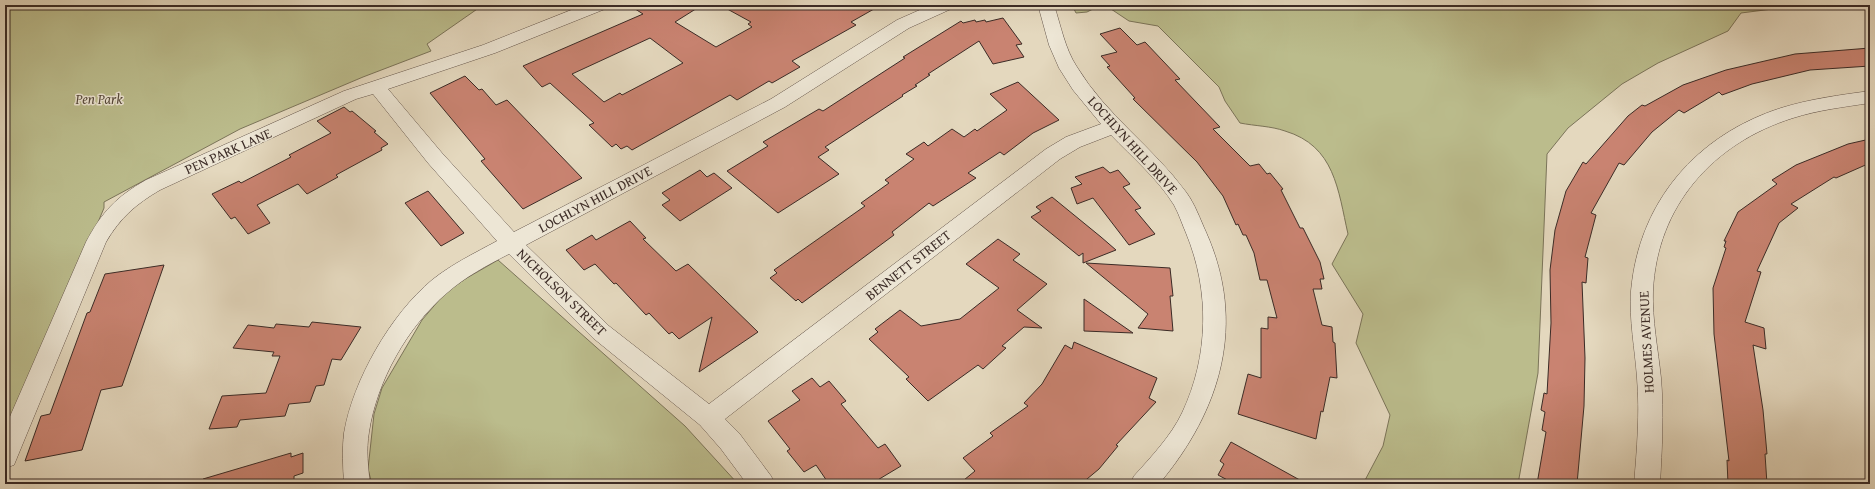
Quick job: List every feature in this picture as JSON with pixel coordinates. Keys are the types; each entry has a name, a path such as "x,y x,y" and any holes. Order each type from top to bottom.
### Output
{"street":[{"name":"PEN PARK LANE","path":"5,457 96,242 112,214 129,198 153,185 350,95 489,49 599,5"},
{"name":"LOCHLYN HILL DRIVE","path":"358,484 355,474 358,426 367,392 393,343 412,314 435,290 461,271 511,243 778,103 903,24 945,5"},
{"name":"LOCHLYN HILL DRIVE","path":"1046,5 1060,51 1068,68 1093,103 1159,172 1180,198 1205,252 1213,280 1216,313 1214,347 1203,386 1190,421 1164,460 1143,484"},
{"name":"NICHOLSON STREET","path":"376,86 435,158 511,243 601,332 708,418 730,442 762,484"},
{"name":"HOLMES AVENUE","path":"1647,484 1650,442 1649,387 1643,331 1642,290 1647,258 1657,222 1673,191 1694,167 1718,146 1747,129 1780,115 1808,107 1846,99 1870,97"},
{"name":"BENNETT STREET","path":"708,418 1053,154 1073,142 1115,126"}],"green space":[{"name":"Pen Park","path":"5,5 483,5 427,44 431,51 363,77 240,129 104,202 104,208 5,443"},
{"path":"1072,5 1101,5 1087,12 1076,13"},
{"path":"1105,5 1804,5 1741,13 1728,31 1658,63 1622,84 1568,128 1547,154 1538,373 1518,484 1363,484 1383,446 1390,415 1356,343 1363,314 1332,264 1348,234 1341,201 1332,172 1315,147 1302,138 1280,129 1240,123 1225,101 1219,87 1158,26 1129,21"},
{"path":"498,260 685,426 738,484 372,484 368,469 374,414 382,388 422,320 445,293 465,279"}],"building":[{"path":"629,5 702,5 675,22 716,47 752,27 748,24 751,22 720,5 881,5 851,22 856,25 792,61 800,67 772,83 769,81 737,100 730,95 632,150 627,146 621,149 616,144 612,147 589,125 594,123 550,83 542,87 523,66 643,14","holes":["650,38 683,63 622,95 620,93 604,102 572,74"]},
{"path":"1003,18 1022,44 1016,45 1024,57 993,64 979,41 928,74 930,75 915,85 917,86 902,95 903,96 825,147 829,150 818,157 839,174 778,213 727,171 768,146 763,142 819,109 823,111 905,58 903,57 961,21 963,23 975,20 976,22 985,20 986,22"},
{"path":"1120,28 1137,45 1145,42 1180,79 1175,80 1220,127 1213,129 1250,166 1259,164 1267,174 1270,173 1283,189 1281,190 1300,228 1303,228 1320,262 1324,279 1320,279 1322,289 1313,289 1322,325 1332,327 1333,342 1335,343 1337,378 1330,377 1323,412 1321,411 1316,439 1238,414 1248,374 1261,378 1261,328 1268,329 1268,317 1277,318 1267,280 1260,280 1254,253 1246,235 1243,235 1238,224 1236,225 1223,196 1197,162 1133,99 1135,98 1107,67 1110,66 1101,56 1117,52 1100,34"},
{"path":"1870,48 1870,66 1810,70 1752,84 1722,95 1719,92 1684,113 1679,110 1652,132 1624,165 1619,163 1591,213 1596,215 1585,257 1588,258 1586,283 1582,282 1585,358 1584,406 1577,484 1537,484 1546,432 1542,430 1545,412 1541,410 1544,393 1547,394 1551,323 1550,270 1555,230 1566,191 1583,162 1586,164 1628,116 1642,105 1645,106 1683,85 1726,70 1795,54"},
{"path":"465,76 479,90 482,89 496,105 507,100 582,178 523,209 481,161 485,159 430,93"},
{"path":"1018,82 1059,120 1033,133 1004,155 1000,152 968,173 976,178 933,206 929,203 892,232 894,235 802,303 798,299 796,301 770,278 777,273 774,270 865,206 861,203 889,183 885,180 914,159 906,154 924,142 928,146 952,129 964,137 975,129 977,131 1007,110 990,94"},
{"path":"344,107 350,112 352,111 376,131 374,132 388,144 381,148 382,150 336,175 338,177 307,194 298,184 257,205 270,223 248,234 235,217 231,219 212,194 239,181 241,183 291,157 289,155 331,133 317,121"},
{"path":"1870,139 1870,163 1836,178 1834,177 1791,204 1798,208 1779,223 1757,271 1761,272 1745,322 1764,328 1766,349 1753,345 1763,410 1767,454 1765,454 1767,484 1728,484 1727,460 1729,461 1714,334 1713,288 1726,248 1724,247 1726,241 1724,241 1738,212 1777,184 1772,180 1796,165 1848,144"},
{"path":"1103,167 1110,173 1118,170 1130,184 1123,187 1141,208 1135,210 1155,234 1129,245 1093,198 1077,204 1071,188 1082,184 1075,177"},
{"path":"700,170 707,177 714,173 732,188 680,221 662,205 670,200 662,193"},
{"path":"428,191 464,233 441,246 405,203"},
{"path":"1052,197 1116,250 1083,263 1083,253 1079,256 1031,217 1041,211 1036,207"},
{"path":"630,221 646,238 643,239 676,271 688,264 758,332 699,372 712,317 679,339 672,332 669,334 649,313 646,315 616,283 614,284 595,264 584,270 566,250 592,235 596,240"},
{"path":"998,239 1020,254 1013,260 1047,284 1017,310 1042,328 1024,327 1002,346 1006,348 983,369 978,365 928,401 906,379 909,377 869,339 878,332 875,329 900,310 921,326 960,319 999,288 966,264"},
{"path":"1086,263 1170,268 1173,296 1170,296 1173,331 1138,328 1148,314"},
{"path":"164,265 122,386 101,390 82,450 25,461 41,416 50,414 87,313 90,312 105,274"},
{"path":"1084,299 1133,333 1084,331"},
{"path":"312,322 361,327 341,360 332,359 324,385 316,386 310,402 289,404 285,416 240,420 237,427 209,429 222,396 266,393 280,356 272,356 274,352 233,348 248,325 274,328 276,324 309,327"},
{"path":"1074,342 1157,378 1149,398 1156,402 1116,445 1118,446 1099,469 1081,484 959,484 975,471 963,458 993,436 990,433 1028,406 1024,403 1042,384 1065,345 1072,349"},
{"path":"812,378 820,387 829,381 846,401 841,404 878,448 885,444 901,466 871,484 829,484 816,465 804,472 787,451 790,449 768,421 800,400 792,391"},
{"path":"1231,442 1307,484 1235,484 1218,475 1224,464 1220,461"},
{"path":"291,453 291,457 303,453 303,473 294,476 294,484 204,484 203,479"}]}
